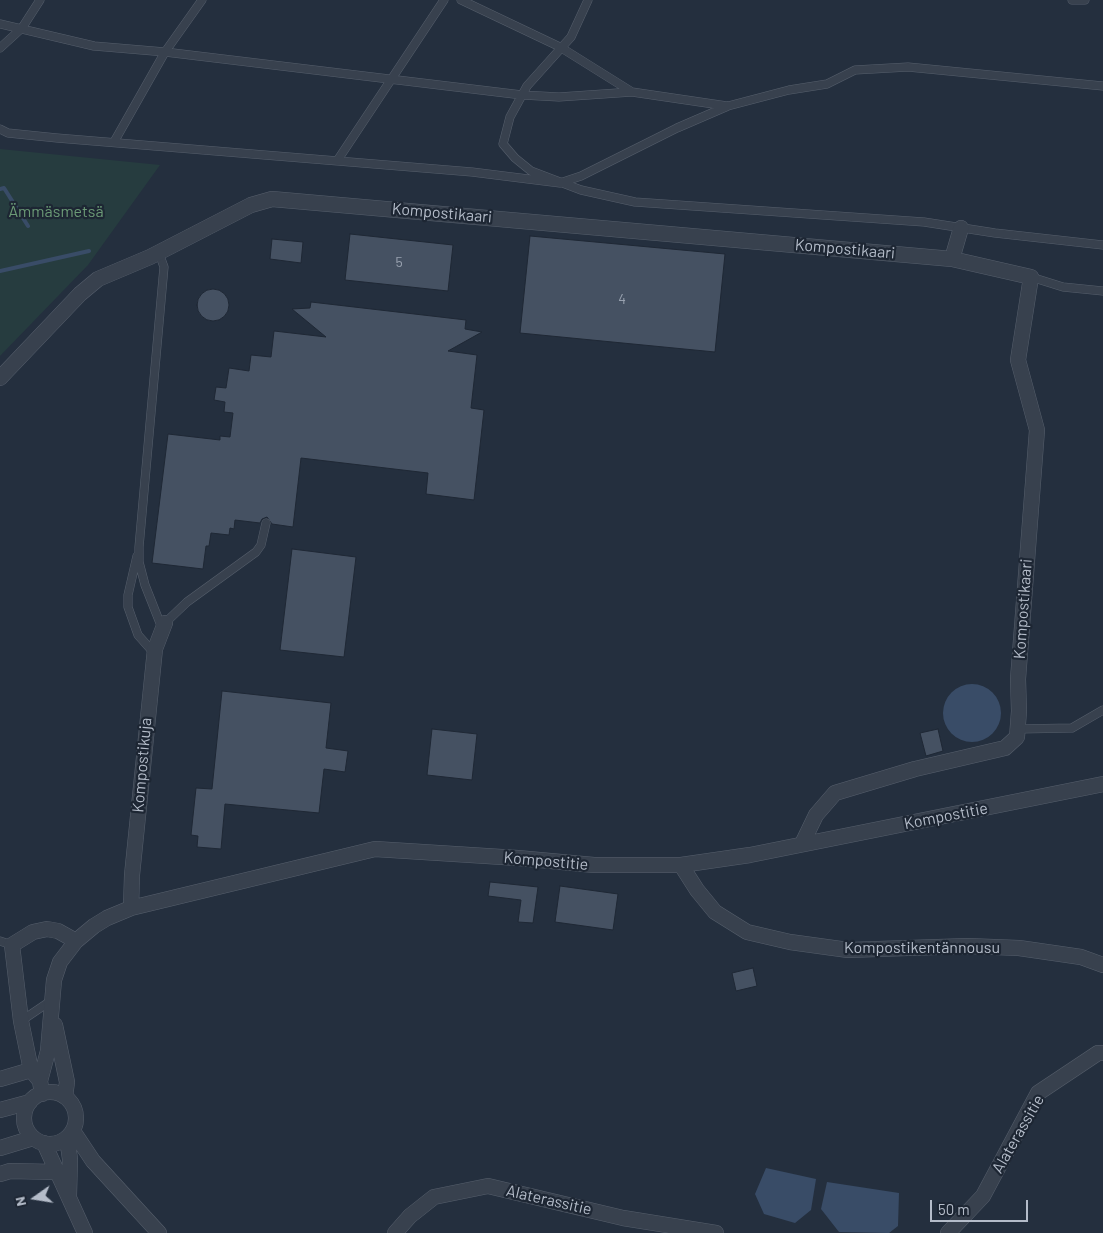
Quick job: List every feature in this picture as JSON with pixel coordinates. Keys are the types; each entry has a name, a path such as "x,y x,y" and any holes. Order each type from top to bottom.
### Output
{"street":[{"name":"Kompostikaari","path":"0,378 80,294 98,279 159,253 251,205 272,199 952,259 1031,277 1018,360 1037,430 1018,679 1018,729"},
{"path":"952,259 961,228"},
{"name":"Kompostikuja","path":"130,908 132,866 154,652 164,626"},
{"path":"802,844 816,815 835,793 915,769 1005,748 1017,737 1018,729"},
{"name":"Kompostitie","path":"36,1087 47,1060 54,980 60,962 76,941 107,918 130,908 375,849 594,865 681,865 750,855 1103,784"},
{"name":"Kompostikentännousu","path":"681,865 697,890 715,912 747,932 790,942 848,950 968,946 1019,948 1081,957 1103,965"},
{"path":"76,941 58,931 47,929 33,932 6,943 36,1087 24,1120 27,1130 39,1141 56,1172 84,1233"},
{"name":"Kompostitie","path":"52,1006 67,1082 65,1097"},
{"name":"Alaterassitie","path":"948,1233 983,1196 1038,1093 1098,1053 1103,1053"},
{"path":"0,1079 36,1087 65,1097 76,1112 70,1134 69,1198"},
{"path":"0,1110 36,1087"},
{"path":"0,1148 39,1141 56,1144 70,1134"},
{"path":"70,1134 159,1233"},
{"path":"0,1174 10,1171 56,1172"},
{"name":"Alaterassitie","path":"395,1233 410,1216 434,1197 488,1186 623,1218 716,1233"}],"lane":[{"path":"0,48 22,28 40,0"},
{"path":"114,142 165,52 202,0"},
{"path":"337,161 444,0"},
{"path":"461,0 560,47 632,92"},
{"path":"588,0 571,37 560,47 522,95 510,117 503,144 515,158 531,171 560,183 606,197 635,202 832,214 924,222 1103,245"},
{"path":"1072,0 1084,0"},
{"path":"0,24 94,46 165,52 522,95 559,97 632,92 728,106"},
{"path":"0,129 8,133 472,172 560,183 581,176 677,128 728,106 789,90 827,84 855,70 908,67 1103,86"},
{"path":"159,253 164,266 139,562 145,585 164,626 187,602 256,552 261,545 266,524"},
{"path":"1031,277 1063,287 1103,291"},
{"path":"139,547 128,594 128,607 138,634 145,645 154,652"},
{"path":"1018,729 1072,728 1103,710"},
{"path":"21,1021 52,1006"}],"green space":[{"name":"Ämmäsmetsä","path":"0,149 160,165 88,265 0,356"}],"water":[{"path":"966,684 978,684 993,692 1001,707 1001,719 993,734 978,742 966,742 951,734 943,719 943,707 951,692"},
{"path":"766,1168 816,1179 811,1210 795,1223 764,1214 755,1194"},
{"path":"827,1182 899,1193 898,1226 889,1233 839,1232 821,1209"}],"building":[{"path":"350,234 453,245 448,291 345,280"},
{"path":"530,236 725,254 715,352 520,333"},
{"path":"272,239 303,242 301,263 270,259"},
{"path":"213,289 219,290 224,294 228,299 228,311 224,316 219,320 213,321 207,320 202,316 198,311 197,305 198,299 202,294 207,290"},
{"path":"311,302 466,320 465,329 482,332 448,351 477,355 471,408 484,410 474,500 426,494 428,473 301,458 293,527 272,524 267,517 262,519 260,523 235,520 234,529 230,528 229,535 211,533 209,546 206,546 203,569 152,563 168,434 220,440 220,436 230,437 233,413 224,412 225,402 214,400 216,387 226,388 229,368 249,371 251,355 271,357 274,331 326,337 292,309 310,308"},
{"path":"292,549 356,557 344,657 280,650"},
{"path":"222,691 331,703 326,748 348,751 345,772 324,769 319,813 225,804 221,849 197,847 198,836 191,835 196,788 212,789"},
{"path":"432,729 477,734 472,780 427,775"},
{"path":"938,729 943,751 926,756 920,733"},
{"path":"490,882 538,887 533,923 518,922 521,900 488,896"},
{"path":"560,886 618,894 613,930 555,922"},
{"path":"753,968 757,986 736,991 732,973"}],"waterway":[{"path":"0,189 4,188 28,226"},
{"path":"0,271 89,251"}]}
